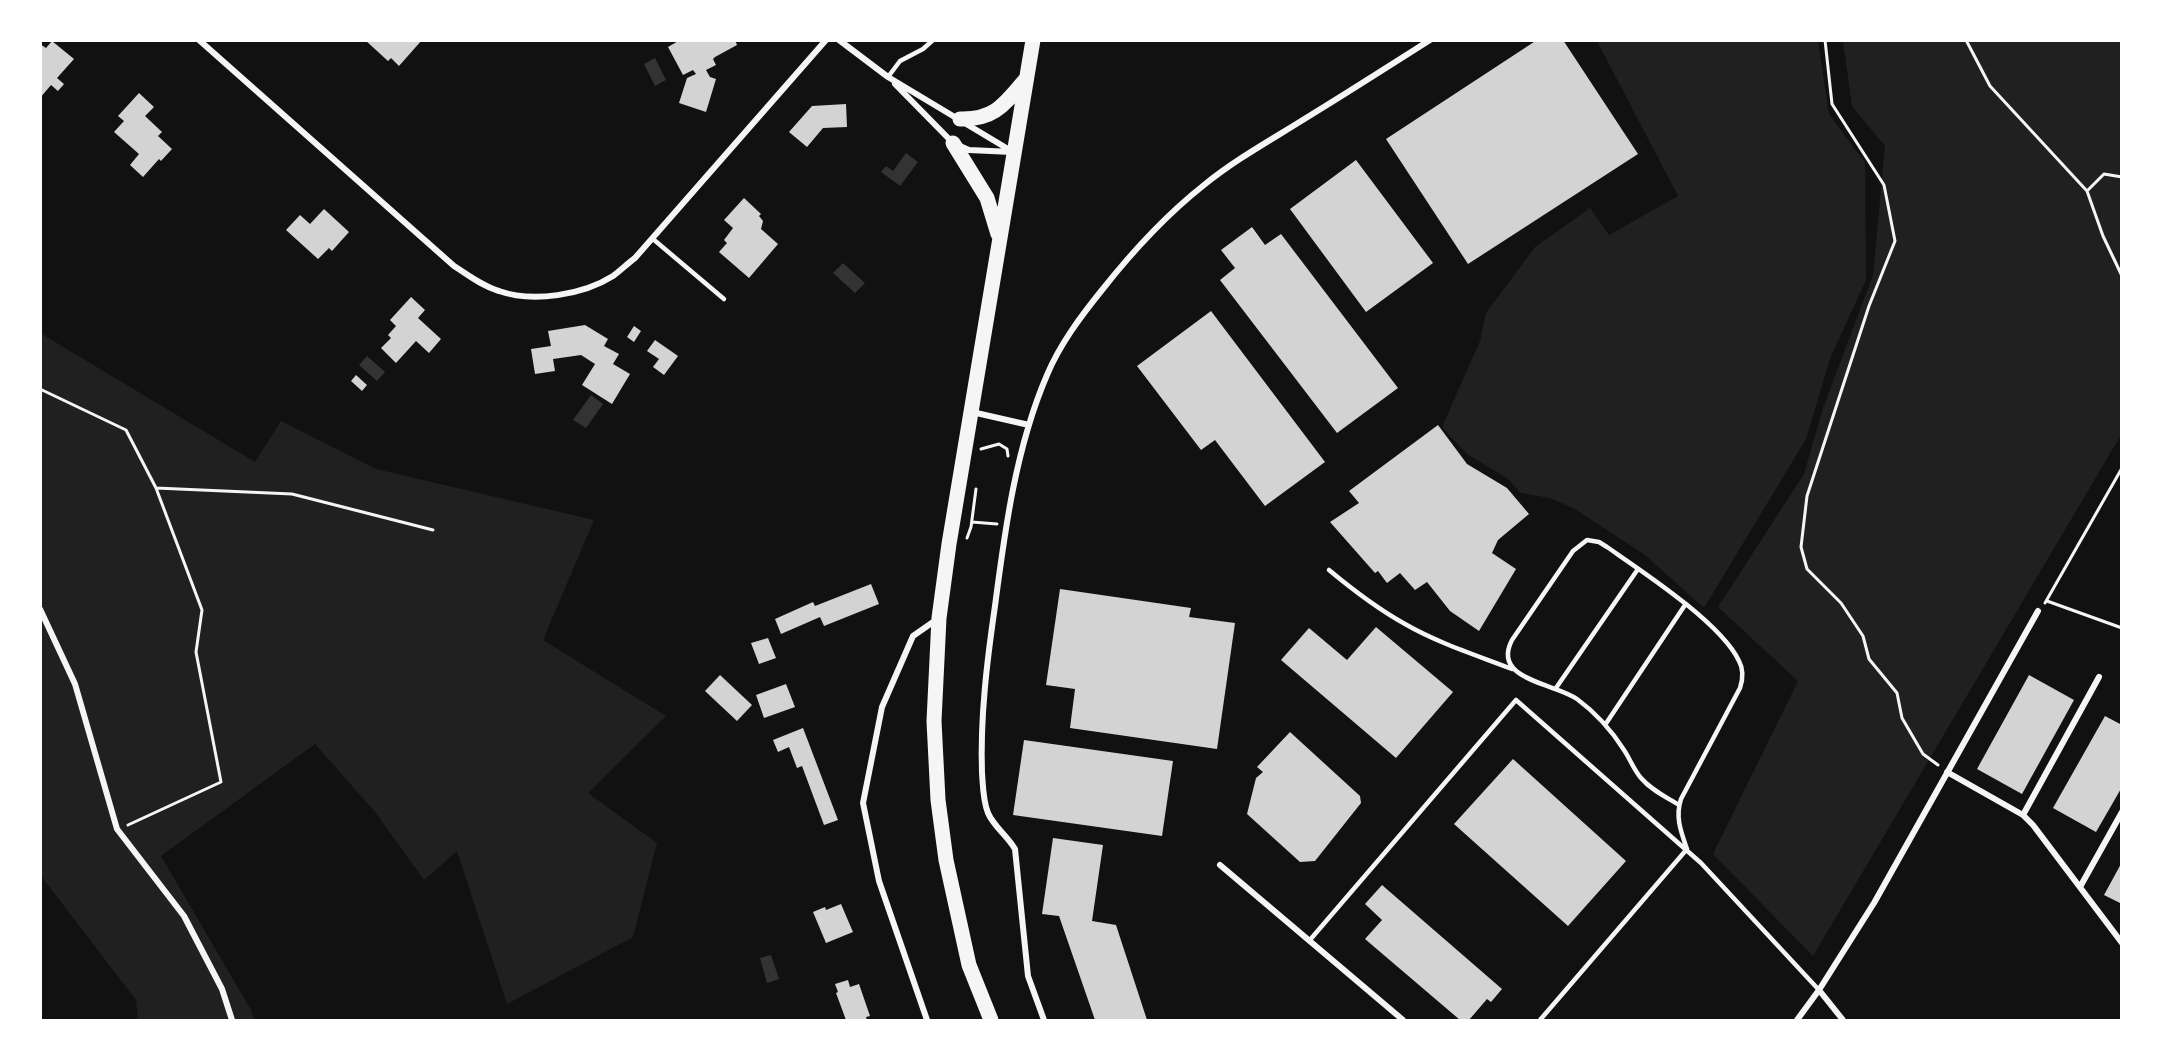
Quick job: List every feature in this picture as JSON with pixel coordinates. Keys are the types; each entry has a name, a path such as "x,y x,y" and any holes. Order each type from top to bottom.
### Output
{"main road":[{"path":"991,1020 969,966 946,860 938,800 934,721 939,618 1033,40"},
{"path":"960,119 984,117 996,111 1005,104 1026,78"},
{"path":"953,143 987,198 1000,240"}],"street":[{"path":"199,40 454,266 493,289 533,296 560,295 585,289 613,276 634,258 826,40"},
{"path":"838,40 888,77 1014,153"},
{"path":"1044,1020 1028,976 1015,849 1009,838 993,824 986,810 981,746 992,624 1005,536 1029,425 1048,372 1069,335 1122,264 1203,186 1259,146 1430,40"},
{"path":"888,77 953,143 969,150 1014,153"},
{"path":"971,412 1029,425"},
{"path":"40,609 75,684 117,830 184,916 222,989 232,1020"},
{"path":"1797,1020 1819,990 1874,903 2038,612"},
{"path":"927,1020 879,881 863,803 882,707 913,636 939,618"},
{"path":"2023,815 2099,677"},
{"path":"1947,772 2023,815 2033,825 2121,943"},
{"path":"2080,887 2121,812"},
{"path":"1220,865 1403,1020"},
{"path":"1819,990 1843,1020"}],"lane":[{"path":"888,77 900,61 923,49 933,40"},
{"path":"653,239 724,299"},
{"path":"1513,669 1508,653 1512,640 1578,545 1587,540 1599,542 1638,569 1685,605 1729,644 1740,662 1743,675 1740,688 1679,805 1678,822 1687,849"},
{"path":"1556,688 1638,569"},
{"path":"1329,570 1351,589 1404,624 1432,638 1513,669 1519,675 1575,697 1605,725 1641,777 1659,793 1679,805"},
{"path":"1605,725 1685,605"},
{"path":"1309,941 1516,700 1687,849 1819,990"},
{"path":"1539,1020 1687,849"}],"path":[{"path":"1825,40 1832,104 1884,185 1895,241 1869,306 1807,496 1801,547 1807,569 1841,603 1863,636 1869,659 1897,693 1902,718 1923,754 1947,772"},
{"path":"1966,40 1990,86 2087,191 2103,236 2121,276"},
{"path":"2087,191 2104,174 2121,177"},
{"path":"40,389 126,430 156,488 202,609 196,652 221,782 117,830"},
{"path":"977,454 981,448 999,444 1007,449 1006,463 1019,467"},
{"path":"2038,612 2121,468"},
{"path":"967,538 976,494 975,482"},
{"path":"156,488 291,494 434,530"},
{"path":"972,522 990,523"},
{"path":"2046,601 2121,628"}],"shaded area":[{"path":"1597,41 1818,41 1829,114 1865,163 1866,280 1831,356 1806,439 1704,608 1645,555 1575,509 1550,498 1521,493 1507,478 1467,454 1442,427 1480,341 1486,313 1535,247 1590,208 1609,235 1678,196"},
{"path":"1843,41 2121,41 2121,435 1813,956 1713,854 1798,681 1718,607 1804,474 1823,408 1873,275 1885,146 1852,106"},
{"path":"655,58 666,80 655,86 644,64"},
{"path":"906,153 918,162 900,186 881,172 886,166 893,171"},
{"path":"843,263 865,283 855,293 833,273"},
{"path":"40,333 255,462 281,421 376,469 594,520 543,640 666,716 588,793 657,843 633,937 507,1004 457,851 424,880 375,812 315,744 161,856 255,1020 138,1020 136,1000 41,876"},
{"path":"367,356 385,372 377,381 359,365"},
{"path":"591,395 603,404 586,428 573,420"},
{"path":"771,955 779,979 767,983 760,958"}],"building":[{"path":"365,40 422,40 399,66 391,58 388,61"},
{"path":"680,40 735,40 737,45 715,57 713,59 716,65 706,70 710,77 716,79 706,112 679,103 687,78 696,74 693,70 683,75 668,47"},
{"path":"1537,40 1563,40 1638,154 1468,264 1386,139"},
{"path":"52,41 74,59 57,78 64,84 58,91 51,85 40,98 40,44 46,48"},
{"path":"139,93 154,107 145,116 162,132 158,136 172,149 161,161 159,159 143,177 130,165 139,154 114,132 124,121 118,116"},
{"path":"846,104 847,127 823,128 807,147 789,132 812,106"},
{"path":"1356,160 1433,263 1366,312 1290,209"},
{"path":"744,198 761,214 759,216 763,221 761,229 778,244 749,278 719,252 727,243 724,240 733,228 724,220"},
{"path":"324,209 349,232 332,251 329,248 318,259 286,230 300,215 310,224"},
{"path":"1252,227 1265,245 1281,234 1398,388 1337,433 1220,280 1235,268 1221,250"},
{"path":"411,297 425,310 418,318 441,339 429,353 416,341 396,363 381,348 391,338 388,335 396,326 390,320"},
{"path":"1211,311 1325,462 1265,506 1215,440 1201,450 1137,366"},
{"path":"585,325 608,339 604,346 619,354 613,364 630,374 612,404 582,385 595,364 581,355 553,359 555,371 535,374 531,349 551,346 548,331"},
{"path":"634,326 641,331 634,342 627,337"},
{"path":"655,340 678,356 664,375 653,367 659,359 647,351"},
{"path":"356,375 367,385 362,391 351,381"},
{"path":"1438,425 1467,464 1507,488 1529,514 1498,540 1492,553 1516,569 1479,631 1450,611 1427,582 1415,590 1400,573 1387,583 1378,571 1375,573 1330,522 1359,503 1349,491"},
{"path":"871,584 879,604 824,626 820,617 781,634 775,619 813,602 815,606"},
{"path":"1060,589 1191,608 1189,617 1235,623 1217,749 1070,728 1075,689 1046,685"},
{"path":"1376,627 1453,692 1396,758 1281,660 1309,628 1347,660"},
{"path":"768,638 776,658 759,664 751,643"},
{"path":"720,675 752,705 737,721 705,691"},
{"path":"2029,675 2074,700 2022,794 1977,769"},
{"path":"786,684 795,707 764,718 756,695"},
{"path":"2105,716 2122,725 2122,787 2096,832 2053,808"},
{"path":"803,728 838,820 824,825 802,766 797,768 789,747 778,752 773,740"},
{"path":"1290,732 1360,796 1361,803 1315,861 1300,862 1247,814 1256,778 1263,772 1257,767"},
{"path":"1024,740 1173,761 1162,836 1013,815"},
{"path":"1513,759 1626,861 1568,926 1454,824"},
{"path":"1053,838 1103,845 1092,921 1116,925 1147,1020 1095,1020 1059,916 1042,914"},
{"path":"2122,862 2122,904 2104,895"},
{"path":"1382,885 1502,989 1491,1002 1487,999 1469,1020 1460,1020 1365,939 1382,920 1365,904"},
{"path":"841,904 853,932 826,943 813,912"},
{"path":"848,980 850,987 859,984 870,1016 866,1017 867,1020 846,1020 835,984"}]}
